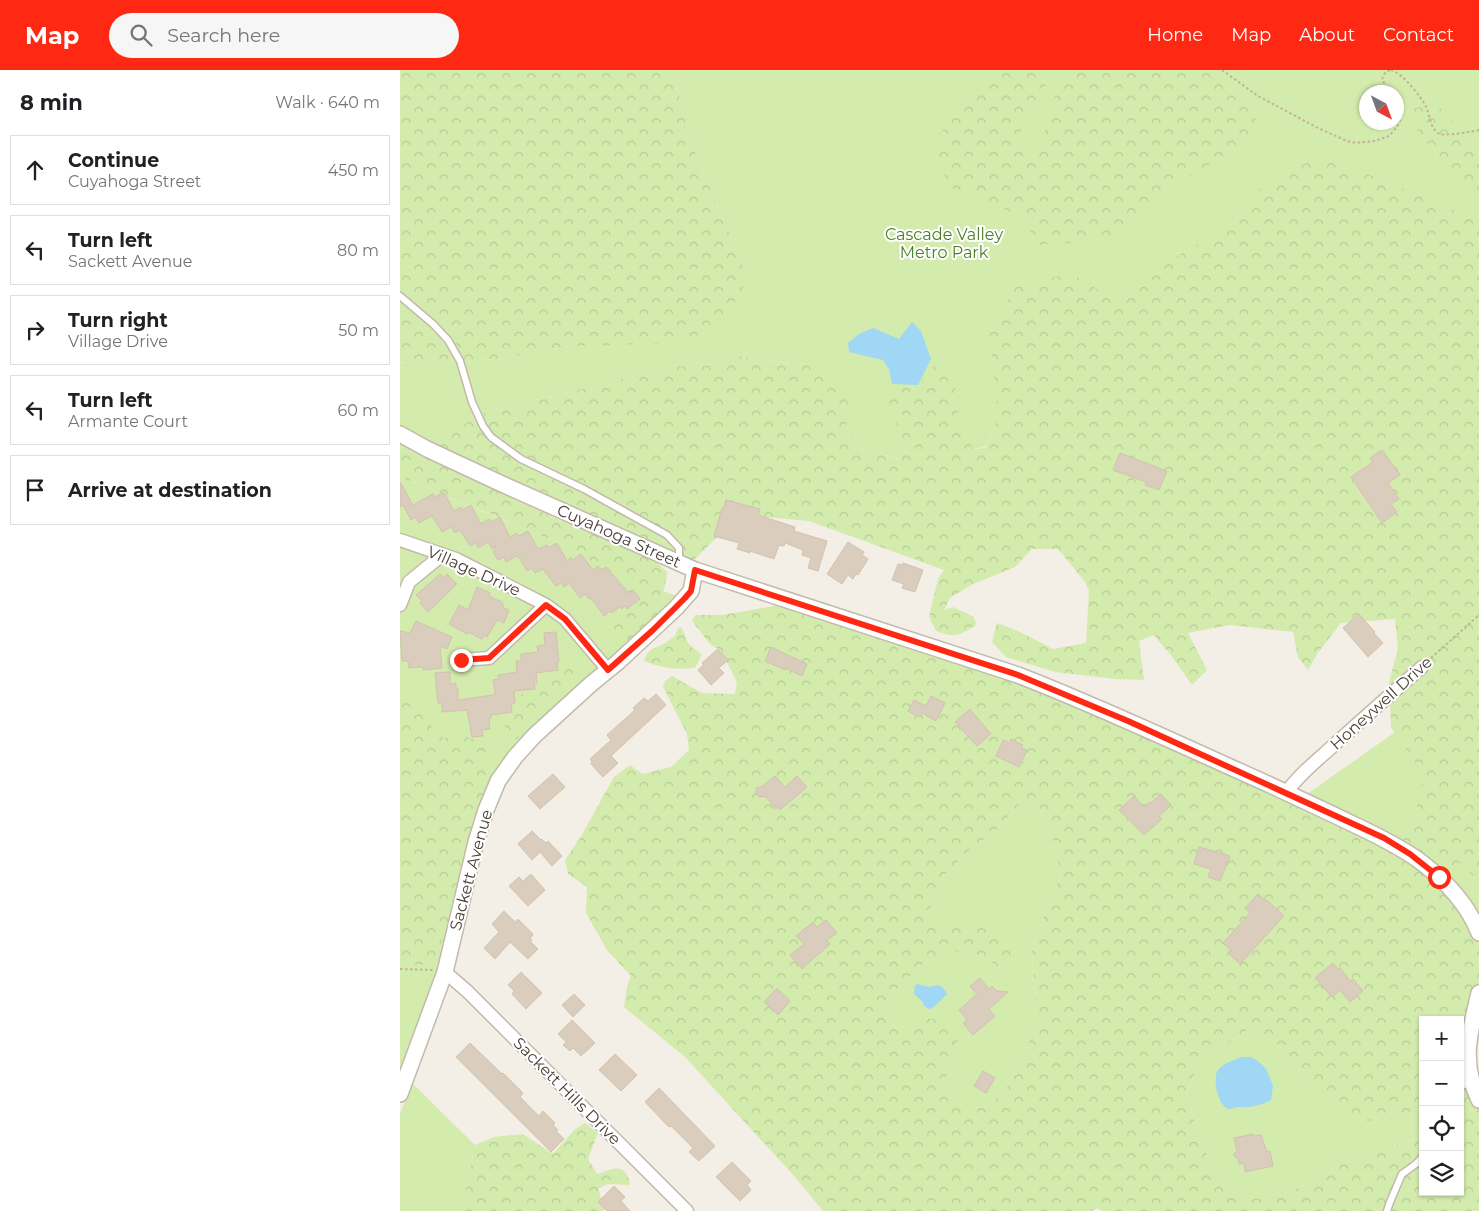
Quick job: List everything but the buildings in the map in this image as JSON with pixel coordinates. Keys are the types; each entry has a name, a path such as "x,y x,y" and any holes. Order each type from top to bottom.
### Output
{"street":[{"name":"Cuyahoga Street","path":"400,434 427,449 502,484 695,570 1018,675 1122,718 1384,838 1418,860 1453,890 1467,908 1479,933"},
{"name":"Village Drive","path":"400,540 456,559 546,605 565,619 608,670"},
{"path":"400,605 408,582 442,554"},
{"name":"Sackett Avenue","path":"400,1094 446,972 476,842 498,781 515,757 534,736 653,630 685,598 691,591 695,570"},
{"path":"461,660 489,658 546,605"},
{"name":"Honeywell Drive","path":"1286,793 1291,785 1310,767 1422,667"},
{"name":"Sackett Hills Drive","path":"446,972 687,1211"},
{"path":"1479,993 1468,1043 1466,1084 1479,1100"}],"lane":[{"path":"400,296 433,324 448,340 460,361 472,402 483,426 491,437 520,459 584,489 667,534 679,548 679,563"},
{"path":"1388,1211 1402,1174 1419,1161"}],"path":[{"path":"1222,70 1258,96 1347,141 1356,143 1375,141 1389,136 1394,130"},
{"path":"1385,85 1382,81 1382,76 1385,72 1391,70 1397,72 1417,93 1426,106 1433,128 1438,134 1445,136 1479,130"},
{"name":"Honeywell Drive","path":"1422,667 1479,615"},
{"path":"400,968 446,972"}],"green space":[{"path":"400,70 673,70 690,140 748,278 723,324 680,343 576,346 496,359 426,363 400,367"},
{"name":"Cascade Valley Metro Park","path":"673,70 1479,70 1479,264 996,426 985,447 900,459 862,450 846,427 809,364 778,362 742,356 699,367 675,366 483,413 454,431 430,440 423,441 400,434 400,367 426,363 496,359 576,346 748,278 690,140"},
{"path":"997,70 1054,70 1029,114 1019,137 1023,146 1037,148 1048,145 1050,138 1045,134 1046,117 1065,70 1203,70 1221,79 1242,97 1261,128 1258,136 1245,138 1224,156 1148,202 1105,241 1037,245 1030,237 1031,222 994,204 955,191 934,156 937,138 956,111"},
{"path":"1436,104 1450,118 1479,157 1479,197 1430,147 1409,118 1411,109"},
{"path":"1313,160 1340,163 1468,217 1479,212 1479,883 1458,862 1439,877 1479,933 1479,993 1468,1043 1479,1100 1479,1211 1102,1211 1097,1208 1092,1211 823,1211 795,1177 685,1057 624,1007 631,976 607,950 586,913 587,887 568,874 565,860 580,838 614,777 630,765 642,774 671,767 689,750 687,734 663,687 665,681 672,676 702,693 735,694 737,682 721,651 709,643 692,621 695,615 722,615 792,603 1018,675 1390,842 1411,822 1423,790 1419,768 1391,727 1389,682 1398,649 1395,619 1341,623 1317,654 1308,670 1298,657 1293,632 1230,625 1188,633 1207,670 1192,685 1154,635 1139,641 1144,680 1115,679 1055,672 1006,657 992,642 997,623 1018,631 1053,649 1086,643 1089,591 1085,582 1058,549 1032,549 1015,567 973,584 950,598 944,610 953,607 974,617 976,625 961,634 948,635 936,631 929,617 938,579 944,570 809,521 755,516 717,537 687,567 423,441 454,430 483,413 675,366 699,367 741,356 778,362 809,364 832,378 850,406 846,427 862,450 899,459 902,437 888,404 892,384 918,385 935,364 941,360 955,383 957,409 963,429 973,449 985,448 996,426 997,401 989,335 1017,283 1073,274 1111,298 1174,258 1220,232 1266,182","holes":["1023,799 1039,807 1057,850 1060,878 1046,910 1031,954 1036,1018 1028,1045 1005,1091 984,1108 965,1108 945,1093 946,1078 957,1052 958,1031 940,1020 920,1018 904,1033 886,1021 889,998 921,965 954,951 978,955 1006,971 1016,963 1007,938 981,925 953,926 934,923 931,907 941,879 966,853 996,830","1254,1026 1274,1041 1297,1065 1309,1087 1351,1120 1390,1121 1418,1108 1418,1138 1340,1165 1292,1191 1249,1200 1212,1168 1186,1095 1201,1060"]},
{"path":"400,443 559,520 626,546 655,561 667,572 667,576 663,595 664,603 649,629 629,640 610,636 612,621 625,610 627,593 630,588 622,579 588,560 575,550 400,477"},
{"path":"400,477 575,550 588,560 622,579 685,598 515,757 469,870 400,1094"},
{"path":"681,627 689,644 702,654 695,668 669,668 644,661 648,652 675,636 678,628"},
{"path":"570,668 577,669 576,675 571,682 525,728 518,738 513,740 502,719 504,713 516,712 524,690 534,689 545,678"},
{"path":"1479,673 1470,873 1479,883 1479,933 1300,799"},
{"path":"400,693 443,738 463,735 479,740 491,749 492,755 484,779 483,797 457,902 437,954 427,965 400,964"},
{"path":"1023,799 1039,807 1057,850 1060,878 1046,910 1031,954 1036,1018 1028,1045 1005,1091 984,1108 965,1108 945,1093 946,1078 957,1052 904,1033 886,1021 889,998 921,965 954,951 978,955 1006,971 981,925 953,926 933,923 931,907 941,879 966,853 996,830"},
{"path":"1254,1026 1274,1041 1297,1065 1309,1087 1327,1100 1390,1121 1419,1107 1418,1138 1340,1165 1292,1191 1249,1200 1212,1168 1198,1132 1186,1095 1201,1060"},
{"path":"412,1083 475,1145 461,1211 400,1211 400,1114"},
{"path":"585,1123 598,1133 588,1159 597,1174 616,1168 623,1170 627,1175 630,1185 607,1184 598,1189 605,1209 603,1211 461,1211 475,1145 494,1137 523,1134 553,1154 575,1129"}],"water":[{"path":"912,322 921,331 931,359 918,385 892,384 889,369 883,360 849,352 848,343 859,334 873,328 899,339"},
{"path":"915,985 929,987 939,985 947,994 934,1007 929,1009 914,994"},
{"path":"1243,1057 1251,1057 1266,1069 1273,1085 1271,1100 1254,1106 1229,1109 1225,1107 1219,1098 1216,1074 1223,1065"}],"route":[{"path":"461,660 489,658 546,605 565,619 608,670 653,630 685,598 691,591 695,570 733,584 1018,675 1056,690 1384,838 1410,854 1439,877"}]}
